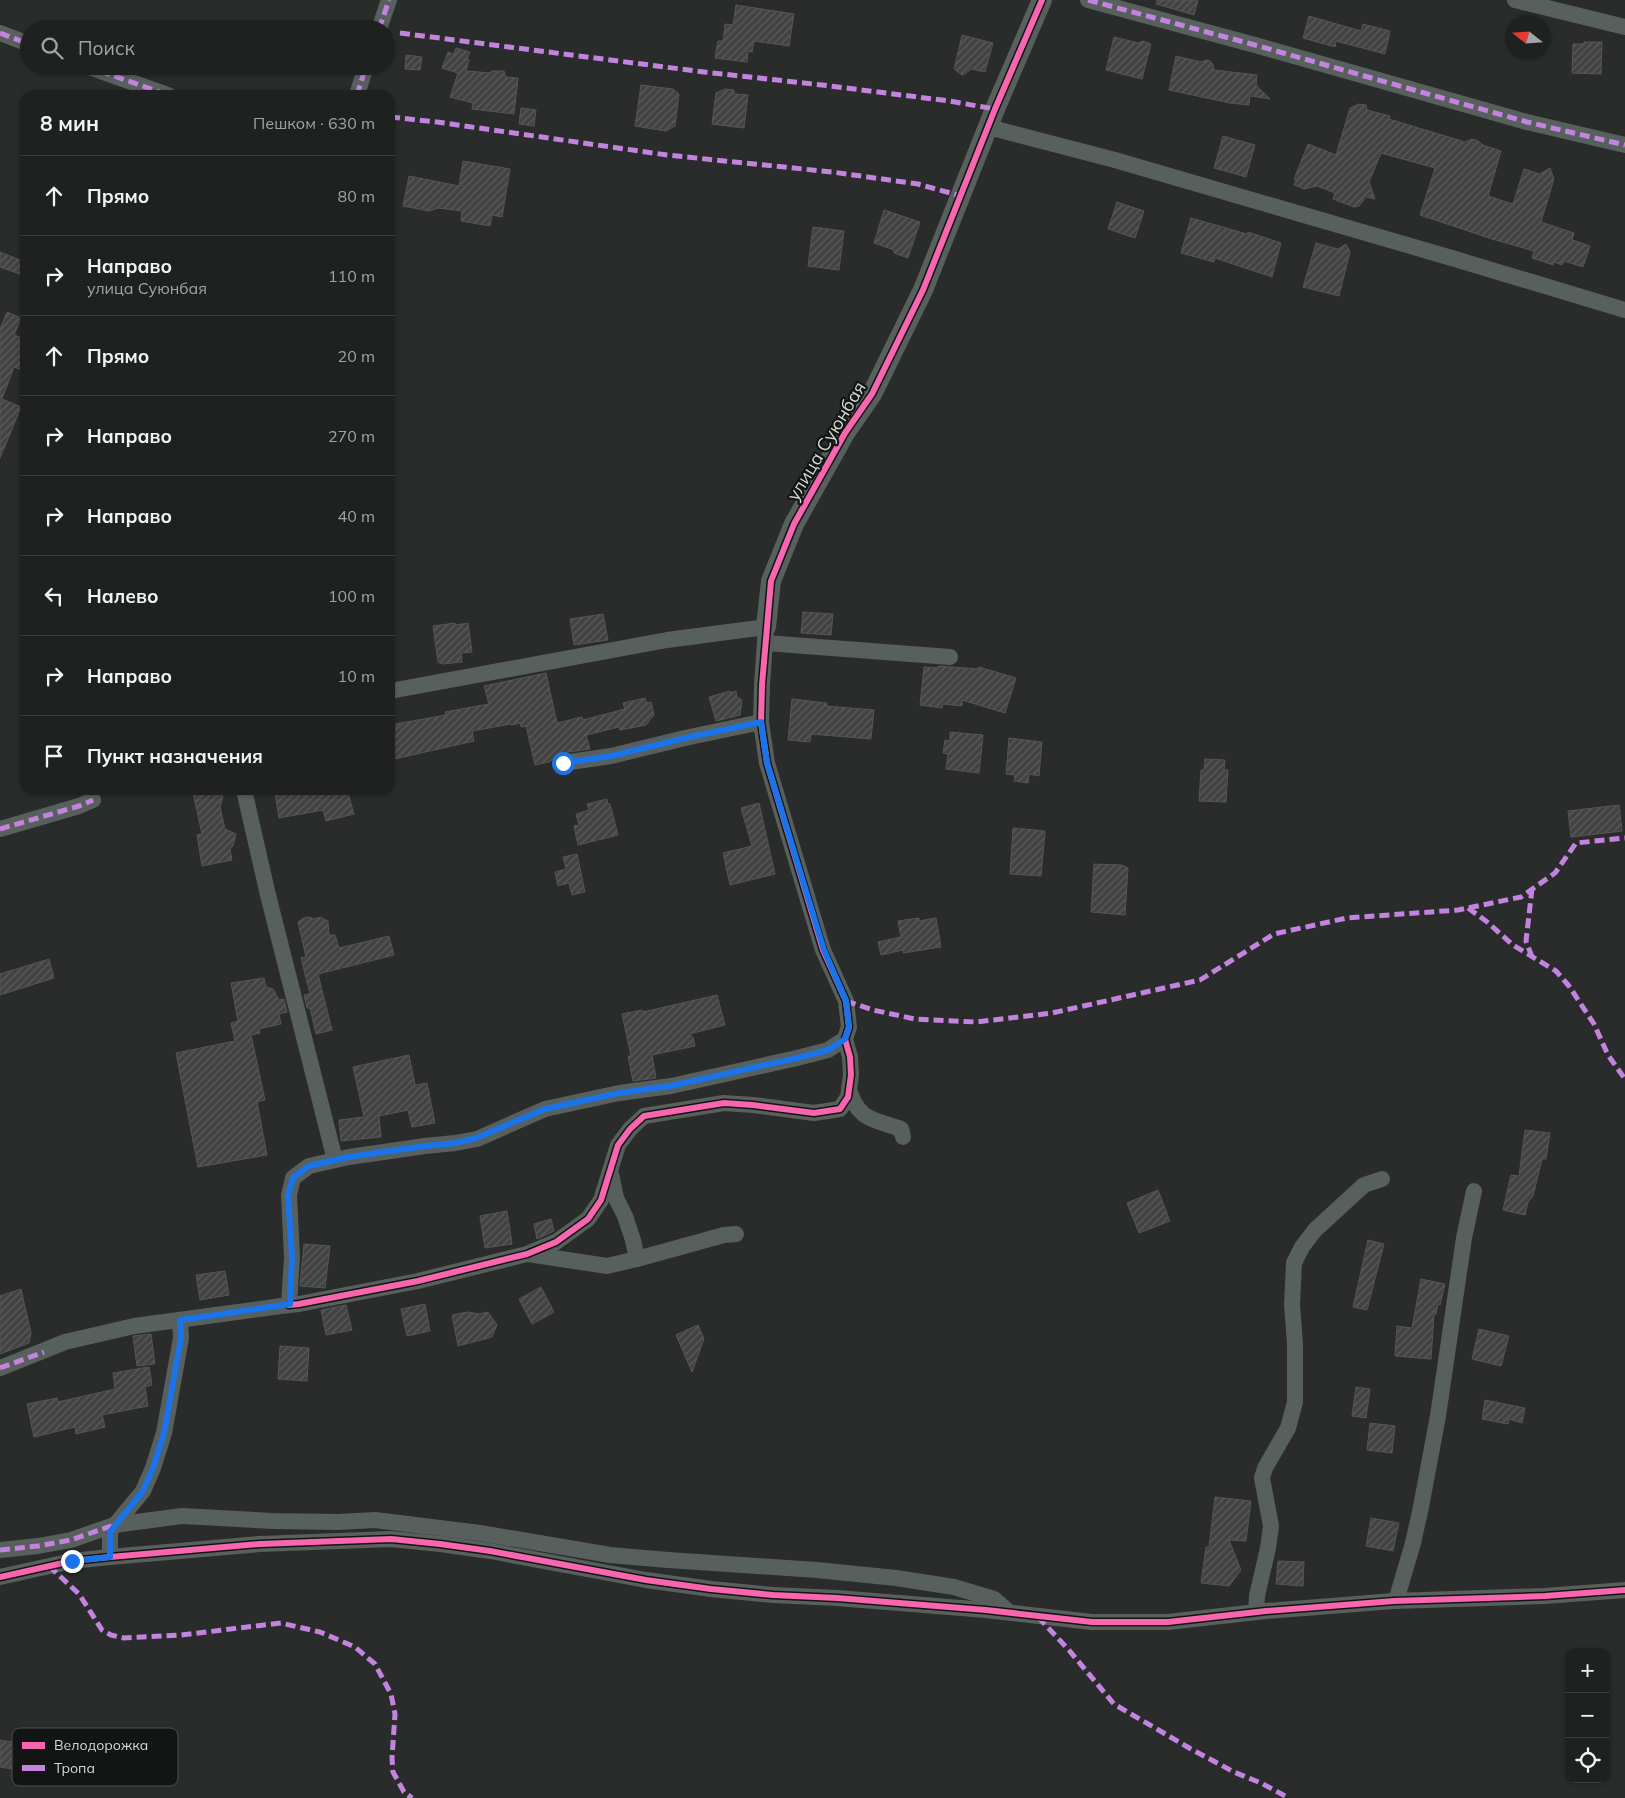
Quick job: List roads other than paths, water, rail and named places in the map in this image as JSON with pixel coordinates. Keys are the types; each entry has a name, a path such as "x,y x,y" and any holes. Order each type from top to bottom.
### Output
{"street":[{"path":"382,20 389,0"},
{"name":"улица Суюнбая","path":"849,1088 851,1075 850,1057 845,1039 849,1027 846,1001 824,950 767,763 761,722 762,685 771,581 794,524 845,433 872,394 923,290 988,127 1042,0"},
{"path":"1088,0 1527,122 1625,145"},
{"path":"1515,0 1625,27"},
{"path":"0,33 20,41"},
{"path":"111,75 154,90"},
{"path":"359,90 363,75"},
{"path":"988,127 1115,160 1625,310"},
{"path":"395,691 667,640 766,635 950,657"},
{"path":"563,763 611,756 761,722"},
{"path":"245,795 268,895 335,1160"},
{"path":"0,829 79,806 92,800"},
{"path":"290,1304 292,1257 288,1195 293,1178 309,1166 335,1160 455,1143 476,1138 545,1109 619,1093 670,1086 797,1058 828,1050 845,1039"},
{"path":"849,1088 856,1108 874,1120 901,1129 902,1136"},
{"path":"0,1368 65,1342 134,1326 299,1304 418,1281 527,1254 556,1242 588,1219 601,1200 618,1145 630,1129 644,1116 724,1103 814,1113 828,1112 840,1109 848,1098 849,1088"},
{"path":"610,1170 616,1198 628,1224 637,1259"},
{"path":"1256,1612 1257,1596 1271,1526 1262,1478 1265,1468 1288,1428 1295,1402 1295,1344 1292,1306 1294,1263 1302,1247 1315,1230 1364,1185 1382,1178"},
{"path":"1396,1601 1413,1543 1440,1406 1464,1238 1474,1191"},
{"path":"527,1254 607,1266 724,1235 736,1234"},
{"path":"110,1557 110,1532 143,1491 153,1468 164,1433 181,1338 180,1320"},
{"path":"0,1550 71,1540 114,1526 182,1516 273,1521 338,1522 376,1520 480,1533 610,1555 754,1567 817,1570 896,1578 954,1587 994,1599 1009,1612"},
{"path":"0,1577 72,1561 110,1557 260,1544 392,1540 490,1551 646,1580 711,1589 1009,1612 1092,1622 1168,1622 1256,1612 1396,1601 1545,1596 1625,1590"},
{"path":"29,1547 40,1568"}]}
